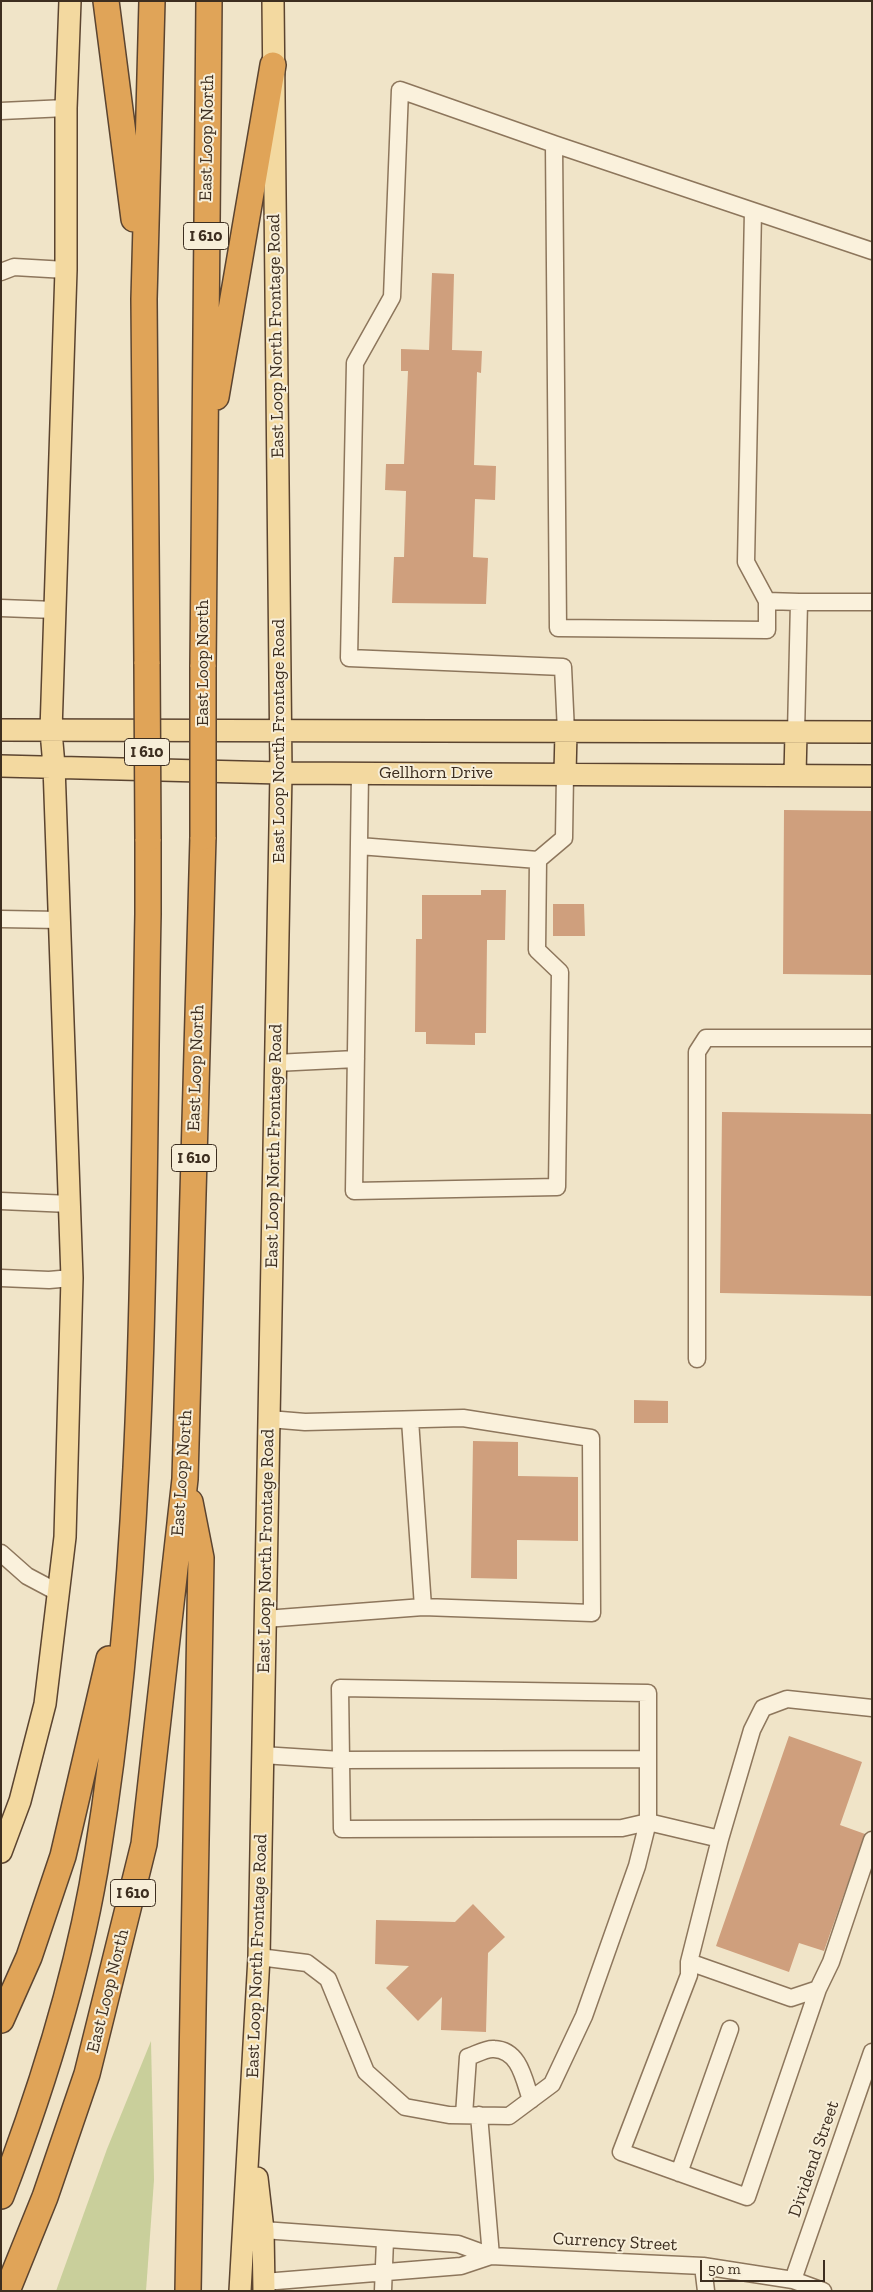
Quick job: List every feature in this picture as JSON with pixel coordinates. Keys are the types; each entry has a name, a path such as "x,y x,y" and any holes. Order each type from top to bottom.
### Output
{"highway":[{"path":"106,1 144,299"},
{"name":"I 610","path":"1,2196 25,2132 68,1987 98,1853 118,1702 130,1568 140,1381 148,914 144,299 152,1"},
{"name":"East Loop North","path":"7,2291 45,2197 87,2074 117,1960 144,1844 185,1479 203,837 204,470 209,1"},
{"path":"204,470 273,64"},
{"path":"185,1479 201,1558 187,2256 188,2291"},
{"path":"1,2020 29,1957 63,1856 130,1568"},
{"path":"181,2291 187,2256"}],"main road":[{"path":"1,1852 20,1801 44,1704 65,1537 72,1278 60,920 51,731 66,270 66,108 70,1"},
{"name":"East Loop North Frontage Road","path":"240,2291 259,1957 281,773 273,1"},
{"path":"1,730 872,732"},
{"path":"564,774 566,732"},
{"path":"795,775 796,733"},
{"name":"Gellhorn Drive","path":"1,766 281,773 872,776"},
{"path":"250,2121 263,2230 264,2286"}],"street":[{"path":"566,732 563,668 349,658 355,363 392,296 400,90 872,251"},
{"path":"1,111 66,108"},
{"path":"554,144 558,628 767,630 767,602 746,562 753,210"},
{"path":"1,272 14,267 66,270"},
{"path":"767,602 872,602"},
{"path":"796,733 799,602"},
{"path":"1,608 55,610"},
{"path":"360,773 354,1191 557,1187 560,972 538,950 538,860"},
{"path":"359,846 538,860 564,838 564,774"},
{"path":"1,919 60,920"},
{"path":"697,1359 697,1052 706,1038 872,1038"},
{"path":"275,1063 356,1059"},
{"path":"1,1201 70,1204"},
{"path":"1,1278 49,1280 72,1278"},
{"path":"265,1619 423,1607 592,1613 591,1438 463,1418 306,1422 269,1420"},
{"path":"410,1420 423,1607"},
{"path":"1,1553 27,1576 59,1593"},
{"path":"259,1957 307,1962 328,1979 366,2072 405,2107 449,2115 509,2116 552,2084 584,2016 637,1866 648,1822 648,1692 340,1688 342,1829 622,1828 648,1822 720,1839"},
{"path":"872,1708 787,1699 763,1708 752,1730 720,1839 689,1962 689,1975 620,2152 747,2197 818,1989 831,1962 872,1840"},
{"path":"262,1755 341,1760 648,1759"},
{"path":"689,1962 791,1998 818,1989"},
{"path":"679,2173 730,2029"},
{"path":"492,2256 471,2115 468,2057 493,2048 508,2052 519,2066 531,2100"},
{"name":"Dividend Street","path":"793,2280 872,2052"},
{"name":"Currency Street","path":"263,2230 458,2244 492,2256 703,2266 793,2280 823,2291"},
{"path":"383,2291 385,2240"},
{"name":"Currency Street","path":"264,2286 384,2272 461,2266 492,2256"},
{"path":"703,2266 706,2291"}],"green space":[{"path":"151,2041 154,2180 146,2291 56,2291 107,2149"}],"building":[{"path":"432,273 454,274 452,350 482,351 481,373 477,372 474,465 496,466 495,500 475,499 473,557 488,558 486,604 392,603 394,557 404,557 406,491 385,490 386,464 404,464 408,371 401,371 401,349 429,350"},
{"path":"784,810 872,811 872,975 783,974"},
{"path":"481,890 506,890 505,940 487,940 486,1033 475,1033 475,1045 426,1044 426,1032 415,1032 416,939 422,939 422,895 481,895"},
{"path":"553,904 584,904 585,936 553,936"},
{"path":"722,1112 872,1114 872,1296 720,1293"},
{"path":"634,1400 668,1401 668,1423 634,1423"},
{"path":"473,1441 518,1442 518,1476 578,1477 578,1541 517,1540 517,1579 471,1578"},
{"path":"789,1736 862,1762 840,1825 865,1834 824,1951 799,1943 789,1972 716,1946"},
{"path":"473,1904 505,1937 488,1953 486,2032 441,2030 442,1997 418,2021 386,1988 409,1966 375,1964 376,1920 455,1922"}]}
